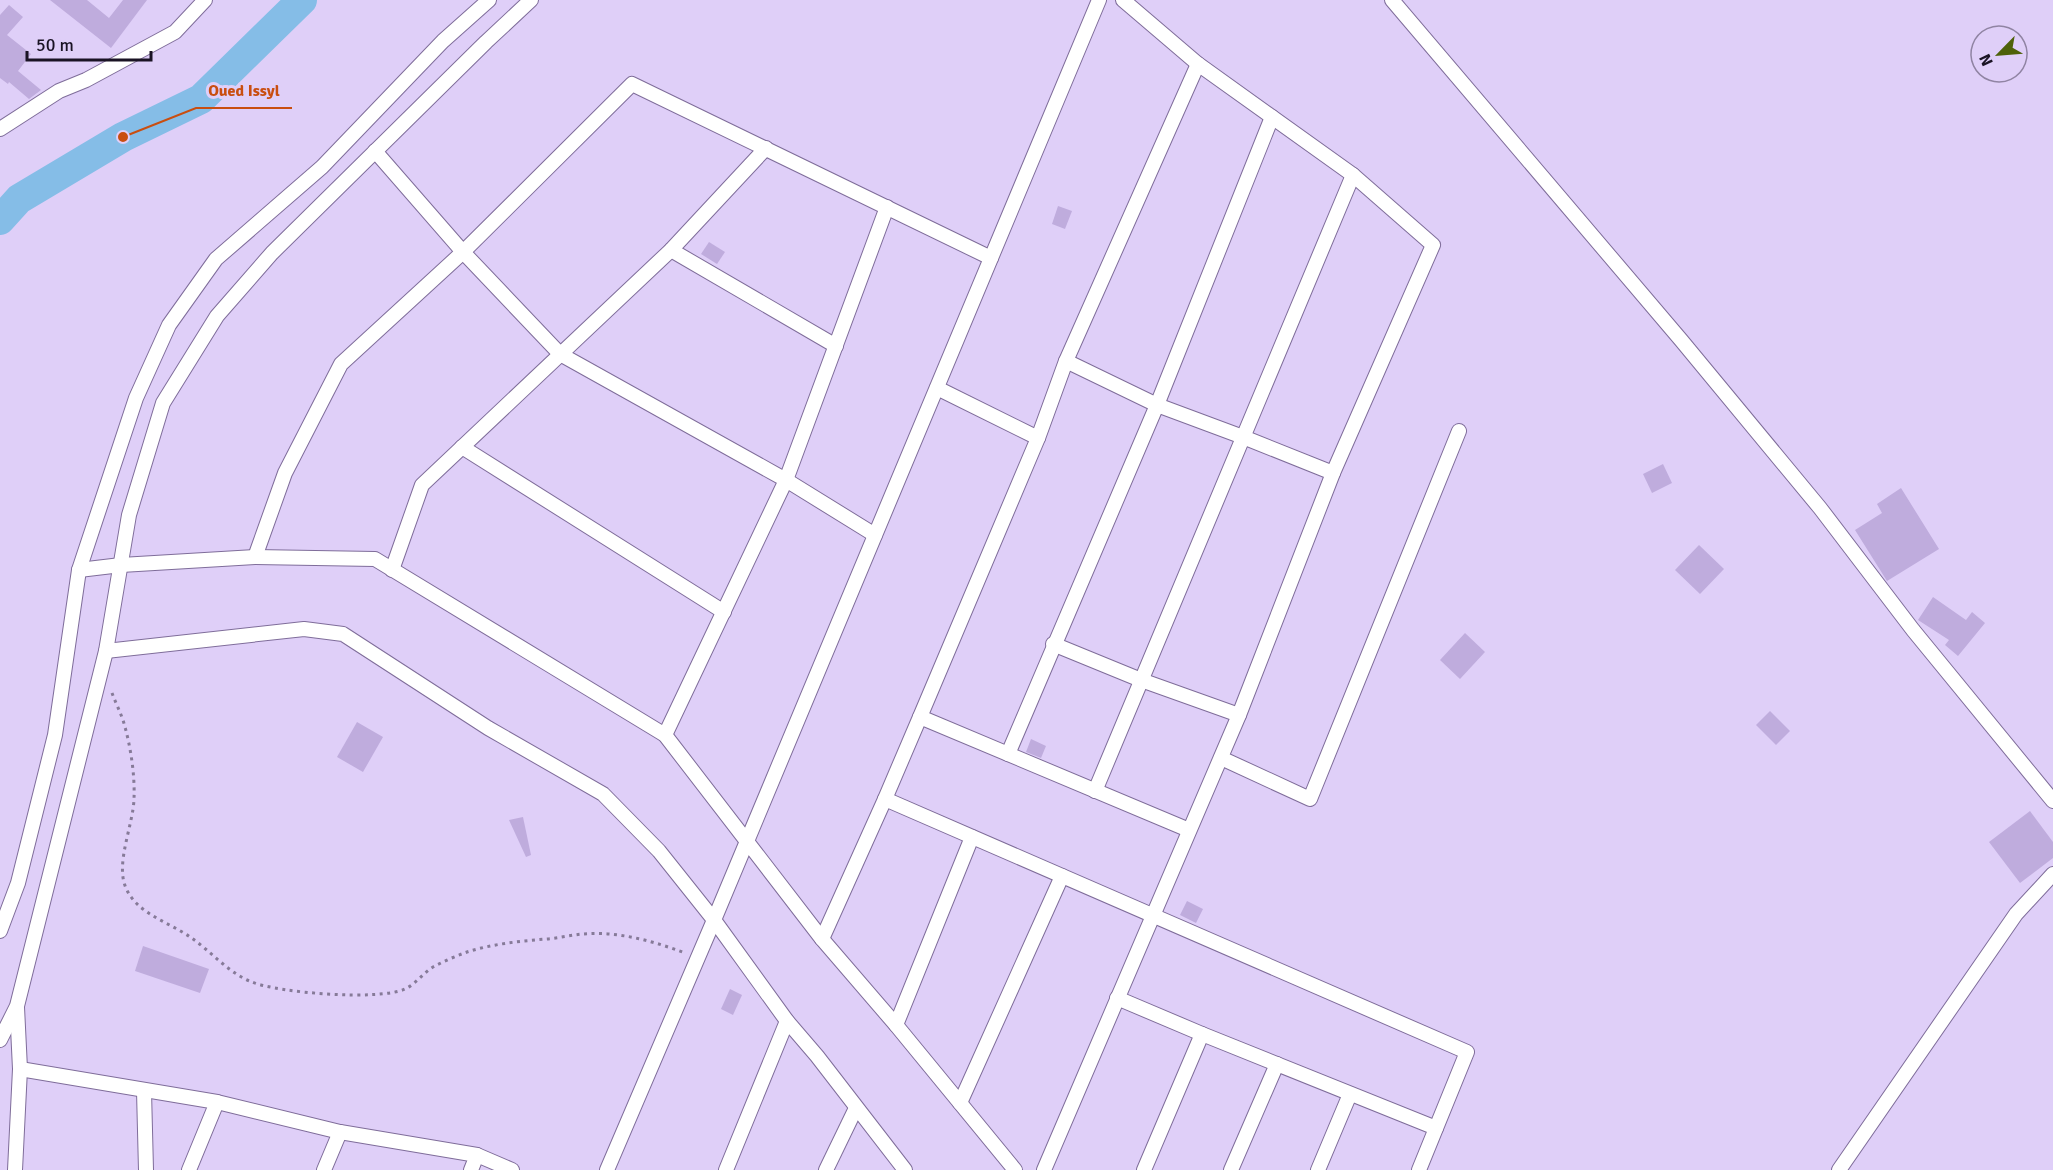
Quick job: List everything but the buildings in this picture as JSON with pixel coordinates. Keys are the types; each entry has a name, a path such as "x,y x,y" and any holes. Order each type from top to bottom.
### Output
{"street":[{"path":"0,129 59,91 106,70 175,32 205,0"},
{"path":"0,931 18,883 54,735 79,570 136,398 169,325 216,259 322,167 443,41 489,0"},
{"path":"0,1040 17,1006 106,651 129,515 163,403 217,316 272,253 531,0"},
{"path":"607,1170 1099,0"},
{"path":"1044,1170 1239,715 1333,473 1433,245 1353,175 1198,64 1123,0"},
{"path":"1392,0 1806,490 1913,630 2053,801"},
{"path":"822,939 885,799 1038,438 1066,361 1198,64"},
{"path":"255,557 285,473 342,364 463,252 632,84 992,258"},
{"path":"1008,754 1053,644 1157,405 1272,117"},
{"path":"392,570 422,485 671,250 766,148"},
{"path":"375,151 463,252 560,354 786,480 875,535"},
{"path":"1095,791 1353,175"},
{"path":"665,735 786,480 887,207"},
{"path":"671,250 836,346"},
{"path":"1066,361 1157,405 1333,473"},
{"path":"937,388 1038,438"},
{"path":"1221,758 1310,799 1459,431"},
{"path":"462,447 724,612"},
{"path":"79,570 121,565 255,557 375,559 665,735 822,939 1015,1170"},
{"path":"106,651 304,629 343,634 488,728 603,794 659,850 714,920 787,1021 905,1170"},
{"path":"1053,644 1141,680 1239,715"},
{"path":"920,717 1190,830"},
{"path":"885,799 1467,1052 1419,1170"},
{"path":"896,1025 972,837"},
{"path":"1839,1170 2016,914 2053,874"},
{"path":"960,1103 1062,876"},
{"path":"1117,998 1436,1128"},
{"path":"15,1170 20,1069 17,1006"},
{"path":"726,1170 787,1021"},
{"path":"1144,1170 1202,1034"},
{"path":"1231,1170 1277,1064"},
{"path":"20,1069 217,1102 340,1132 477,1155 512,1170"},
{"path":"144,1091 146,1170"},
{"path":"1318,1170 1350,1094"},
{"path":"189,1170 217,1102"},
{"path":"826,1170 856,1108"},
{"path":"324,1170 340,1132"},
{"path":"471,1170 477,1155"}],"path":[{"path":"100,675 111,691 125,726 130,755 134,797 122,863 122,875 126,889 142,909 191,937 216,959 250,981 274,989 332,994 392,993 413,984 433,967 468,952 502,944 585,934 614,935 652,941 698,958"}],"waterway":[{"path":"0,220 19,199 123,137 201,99 302,0"}],"place":[{"name":"Oued Issyl","path":"123,137"}]}
